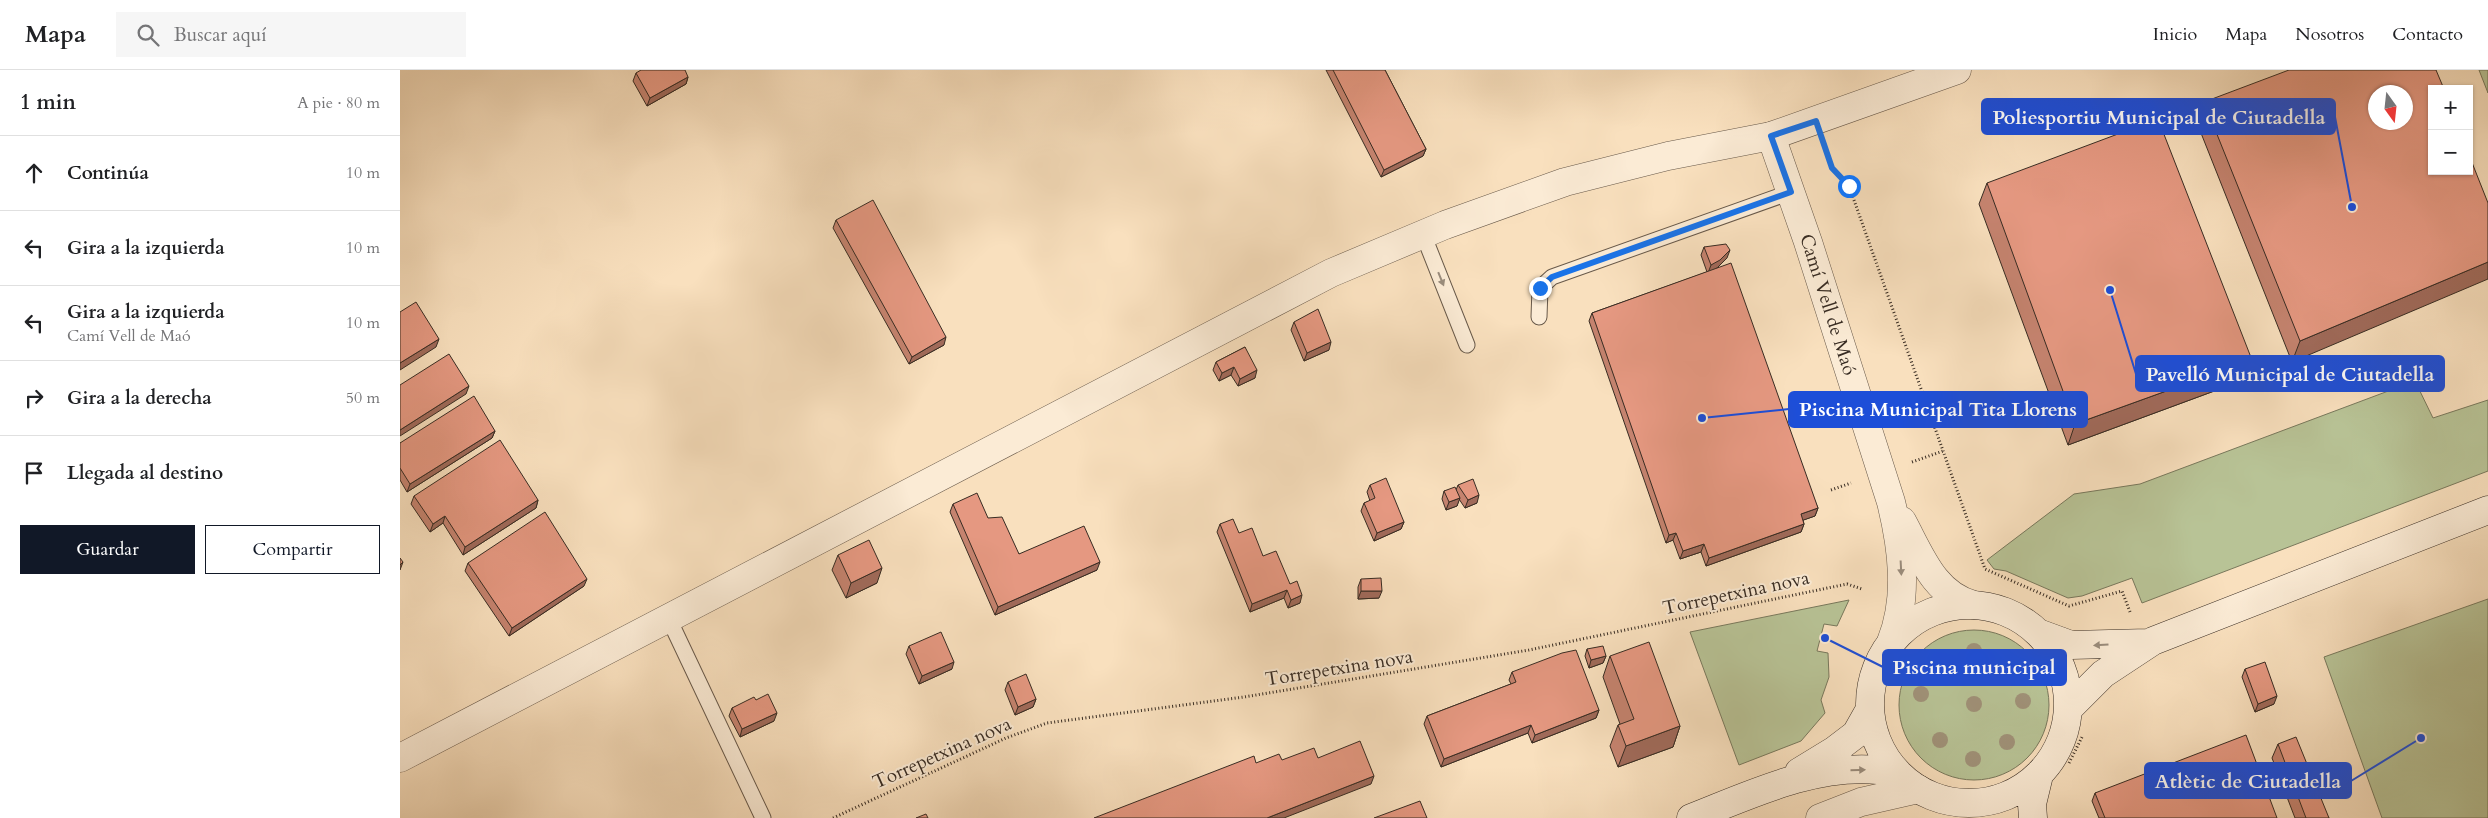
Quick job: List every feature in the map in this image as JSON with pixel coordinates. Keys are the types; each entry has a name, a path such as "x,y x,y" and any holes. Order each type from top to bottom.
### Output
{"street":[{"path":"400,758 1331,273 1423,234 1565,182 1668,156 1771,136 1901,92 1957,70"},
{"name":"Camí Vell de Maó","path":"1771,136 1791,192 1891,502 1898,530 1902,603 1892,642"},
{"name":"Camí Vell de Maó","path":"1891,502 1928,570 1945,591 1961,601 1974,605"},
{"path":"2069,708 2103,674 2150,643 2488,510"},
{"path":"1911,784 1890,765 1880,748 1873,730 1869,711 1872,681 1876,667 1892,642 1920,617 1955,606 1974,605 2010,613 2041,634 2071,646 2150,643"},
{"path":"1691,818 1776,785 1820,773 1879,770 1945,800 1981,811 1992,801 2009,795 2040,775 2055,755 2065,733 2069,708 2068,688 2063,668 2054,650 2041,634"},
{"path":"1776,785 1829,754 1856,734 1869,711"},
{"path":"2033,818 2032,804 2040,775"},
{"path":"1820,818 1911,784"}],"lane":[{"path":"1539,317 1540,288 1552,277 1791,192"},
{"path":"1423,234 1467,345"},
{"path":"669,619 763,818"}],"path":[{"path":"1816,121 1832,168 1849,186 1985,569 2069,606 2122,591"},
{"name":"Torrepetxina nova","path":"834,818 1006,738 1047,723 1244,697 1530,650 1847,584 1862,590"}],"green space":[{"path":"2479,70 2488,70 2488,93"},
{"path":"2415,381 2433,418 2488,400 2488,471 2142,603 2132,578 2082,596 2068,598 2006,571 1994,569 1987,560 2074,494 2140,484"},
{"path":"2488,599 2488,818 2382,818 2324,657"},
{"path":"1849,600 1837,626 1824,624 1817,651 1828,653 1829,677 1821,700 1825,713 1801,741 1739,765 1690,632"},
{"path":"1974,630 1989,631 2003,635 2016,642 2027,652 2037,663 2044,676 2048,690 2048,720 2044,734 2037,747 2027,758 2016,768 2003,775 1989,779 1974,780 1959,779 1945,775 1932,768 1921,758 1911,747 1904,734 1900,720 1899,705 1900,690 1904,676 1911,663 1921,652 1932,642 1945,635 1959,631"}],"building":[{"path":"641,70 685,70 688,77 650,98 636,73"},
{"path":"1333,70 1385,70 1426,149 1384,170"},
{"path":"2289,70 2436,70 2442,85 2428,85 2428,175 2473,175 2473,165 2488,203 2488,262 2300,341 2204,102"},
{"path":"2158,119 2252,360 2075,424 1987,183"},
{"path":"873,200 946,337 912,357 836,220"},
{"path":"1726,244 1730,250 1720,260 1711,265 1704,247"},
{"path":"1731,263 1818,508 1801,514 1804,524 1709,558 1704,544 1683,551 1676,533 1669,535 1592,313"},
{"path":"416,302 439,339 400,363 400,312"},
{"path":"1318,309 1331,342 1307,353 1294,322"},
{"path":"1245,347 1257,370 1240,379 1234,367 1222,373 1216,362"},
{"path":"449,354 469,386 400,430 400,385"},
{"path":"474,396 495,431 410,484 400,468 400,443"},
{"path":"500,440 538,500 465,547 445,516 433,524 414,496"},
{"path":"1386,478 1404,522 1377,533 1364,503 1375,498 1370,485"},
{"path":"1473,479 1479,495 1468,500 1458,485"},
{"path":"1455,487 1460,498 1449,502 1444,491"},
{"path":"977,493 988,518 1002,517 1019,554 1084,526 1100,562 998,607 953,504"},
{"path":"545,512 587,579 512,628 468,563"},
{"path":"1233,519 1239,533 1252,528 1263,556 1276,551 1290,584 1297,581 1302,595 1291,600 1287,590 1252,604 1220,524"},
{"path":"869,540 882,568 851,583 838,555"},
{"path":"1381,578 1382,591 1361,591 1361,579"},
{"path":"941,632 954,662 922,676 909,646"},
{"path":"1649,642 1680,726 1626,746 1618,725 1634,719 1610,656"},
{"path":"1603,646 1606,656 1591,660 1587,649"},
{"path":"1576,650 1599,710 1535,735 1531,725 1444,759 1427,716 1516,682 1512,672 1562,653"},
{"path":"2265,662 2277,696 2258,704 2245,669"},
{"path":"1026,674 1036,699 1018,707 1008,682"},
{"path":"768,694 777,713 742,729 732,708 754,697 756,700"},
{"path":"2246,735 2277,818 2105,818 2095,793"},
{"path":"2296,737 2329,818 2306,818 2278,744"},
{"path":"1360,741 1374,776 1267,818 1094,818 1254,756 1256,763 1279,754 1282,760 1314,748 1318,758"},
{"path":"1420,801 1427,818 1374,818"},
{"path":"926,814 928,818 916,818"}],"place":[{"name":"Poliesportiu Municipal de Ciutadella","path":"2352,207"},
{"name":"Pavelló Municipal de Ciutadella","path":"2110,290"},
{"name":"Piscina Municipal Tita Llorens","path":"1702,418"},
{"name":"Piscina municipal","path":"1825,638"},
{"name":"Atlètic de Ciutadella","path":"2421,738"}],"route":[{"path":"1540,288 1552,277 1791,192 1771,136 1816,121 1832,168 1849,186"}]}
